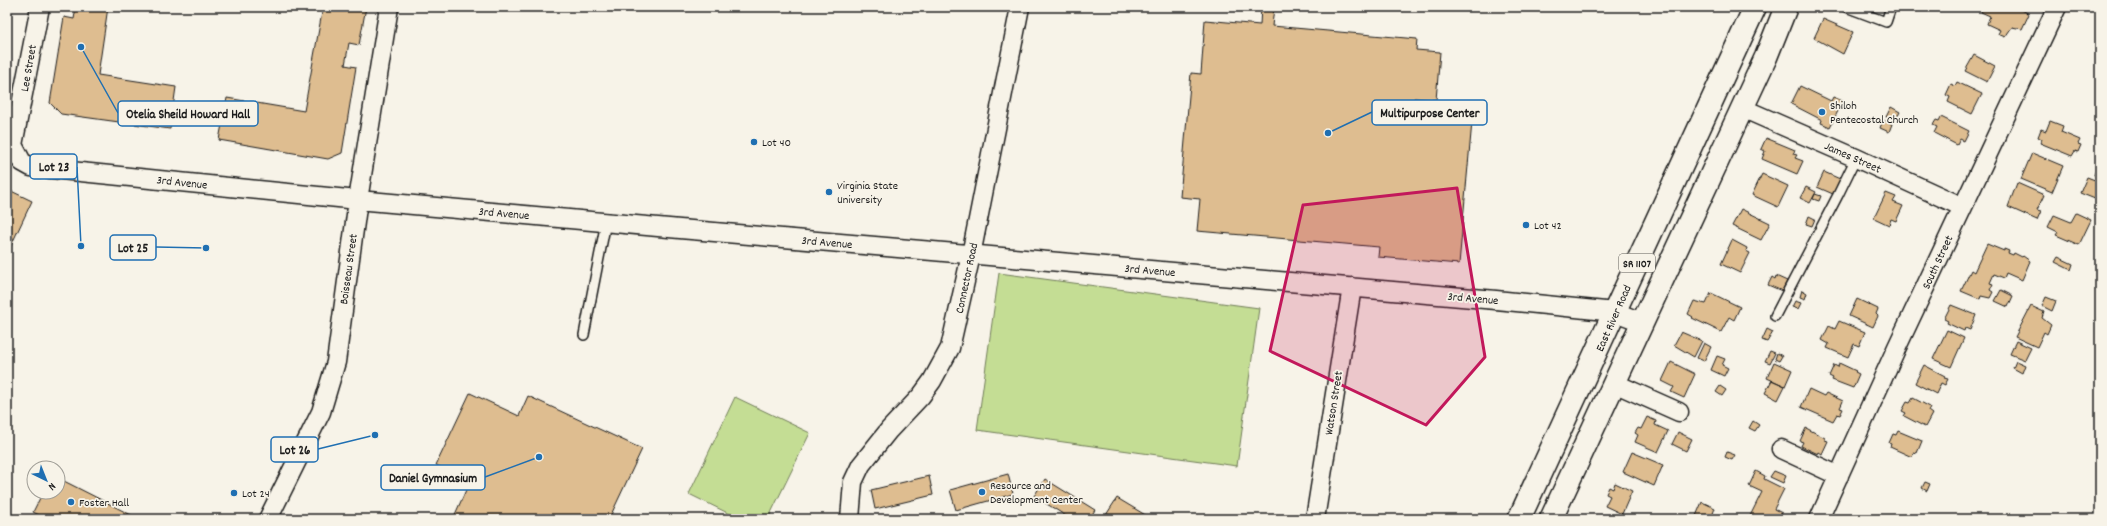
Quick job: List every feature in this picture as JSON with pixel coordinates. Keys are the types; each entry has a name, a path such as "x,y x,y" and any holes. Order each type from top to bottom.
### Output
{"main road":[{"name":"East River Road","path":"1519,519 1755,7"},
{"name":"SR 1107","path":"1551,519 1778,30 1786,7"}],"street":[{"name":"Lee Street","path":"17,153 13,145 40,7"},
{"name":"Boisseau Street","path":"268,519 321,412 336,362 358,200 389,7"},
{"name":"Connector Road","path":"850,519 853,482 861,465 889,430 921,396 932,381 950,348 971,255 1020,7"},
{"name":"South Street","path":"1819,519 1962,207 2057,7"},
{"name":"James Street","path":"1742,108 1962,207"},
{"name":"3rd Avenue","path":"17,153 22,162 31,166 358,200 971,255 1352,287 1615,312 1642,322"},
{"name":"Watson Street","path":"1315,519 1352,287"},
{"path":"1614,383 1679,412"},
{"path":"1781,449 1839,476"}],"lane":[{"path":"1846,7 1886,22 1891,7"},
{"path":"1775,316 1856,158"},
{"path":"584,335 606,222"}],"highlighted area":[{"path":"1457,188 1485,357 1426,425 1270,351 1303,205"}],"green space":[{"path":"999,273 1259,308 1237,466 977,430"},
{"path":"735,397 810,433 768,519 740,519 689,494"}],"building":[{"path":"76,7 108,7 98,75 176,87 170,129 61,114 50,103 64,17 74,19"},
{"path":"323,7 366,7 359,45 349,43 345,65 356,67 342,153 328,159 219,140 227,98 304,111"},
{"path":"1261,7 1274,7 1272,26 1417,39 1416,50 1440,52 1436,100 1414,98 1413,117 1472,122 1459,264 1378,257 1379,247 1197,231 1200,199 1180,197 1191,73 1201,74 1205,20 1260,25"},
{"path":"1984,7 2017,7 2029,14 2022,29 2012,27 2005,37 1998,34 2000,30 1987,24 1990,16 1981,12"},
{"path":"1823,19 1853,32 1843,54 1814,38"},
{"path":"1974,55 1995,66 1987,82 1965,71"},
{"path":"1957,82 1982,94 1972,114 1948,102 1950,97 1946,95 1951,84 1955,86"},
{"name":"Shiloh Pentecostal Church","path":"1800,86 1831,101 1833,97 1843,101 1830,127 1821,123 1822,120 1791,104"},
{"path":"1891,107 1900,112 1895,121 1886,117"},
{"path":"1941,117 1969,131 1964,141 1960,139 1957,145 1934,133 1937,127 1933,125 1936,120 1939,121"},
{"path":"1883,120 1892,124 1889,132 1880,128"},
{"path":"2050,121 2063,126 2061,132 2080,140 2078,144 2081,145 2078,152 2075,151 2072,156 2040,143 2042,139 2038,137 2041,129 2046,131"},
{"path":"1766,138 1795,150 1793,154 1797,155 1795,158 1803,161 1797,174 1762,159 1765,151 1761,149"},
{"path":"2032,153 2063,166 2052,192 2021,179"},
{"path":"2097,167 2100,168 2100,177 2094,175"},
{"path":"1824,172 1840,179 1833,194 1817,187"},
{"path":"1762,174 1788,186 1778,207 1752,195"},
{"path":"2087,177 2100,182 2100,201 2080,193"},
{"path":"2017,183 2044,195 2037,210 2041,211 2037,220 2008,207"},
{"path":"1806,187 1816,192 1810,203 1800,198"},
{"path":"7,189 32,201 7,254"},
{"path":"1886,193 1896,197 1893,202 1903,206 1896,221 1891,219 1889,225 1874,218"},
{"path":"1815,194 1821,196 1819,201 1813,199"},
{"path":"1741,209 1770,223 1761,240 1732,226"},
{"path":"2076,213 2091,220 2079,245 2056,235 2058,232 2048,227 2054,215 2071,222"},
{"path":"1809,216 1815,219 1812,226 1806,224"},
{"path":"1732,240 1747,248 1746,251 1750,253 1740,273 1721,264"},
{"path":"1987,244 2004,251 2004,249 2009,251 2008,253 2013,255 2014,253 2022,257 2023,256 2030,261 2022,280 2006,273 2004,278 1994,274 1990,283 1993,284 1990,290 1993,292 1990,298 1981,296 1980,299 1961,291 1971,270 1974,272"},
{"path":"2058,257 2073,264 2071,270 2055,262"},
{"path":"1776,276 1787,281 1782,291 1768,285 1772,277 1775,279"},
{"path":"1802,290 1807,293 1805,299 1800,297"},
{"path":"2001,290 2013,296 2008,307 1995,301"},
{"path":"1711,293 1740,307 1734,320 1729,317 1721,332 1692,318 1693,317 1688,314 1694,301 1706,304"},
{"path":"2046,297 2056,301 2052,311 2042,306"},
{"path":"1857,299 1878,309 1876,314 1878,316 1873,327 1849,316"},
{"path":"1795,301 1801,303 1798,309 1792,307"},
{"path":"1951,305 1976,315 1970,330 1965,328 1964,331 1947,323 1948,321 1944,319"},
{"path":"2031,306 2044,312 2042,318 2051,325 2047,334 2044,332 2037,347 2015,337"},
{"path":"1839,321 1865,332 1859,346 1854,344 1848,357 1827,348 1829,344 1822,340 1829,326 1835,329"},
{"path":"1767,329 1773,332 1767,342 1762,340"},
{"path":"1947,330 1964,338 1951,367 1933,359"},
{"path":"1681,332 1702,341 1694,357 1674,345"},
{"path":"2016,341 2031,348 2025,360 2010,354"},
{"path":"1704,343 1711,347 1704,361 1697,358"},
{"path":"1770,351 1775,353 1770,363 1765,361"},
{"path":"1777,353 1782,356 1779,361 1775,359"},
{"path":"1717,356 1725,359 1722,365 1728,368 1724,376 1711,370"},
{"path":"2016,361 2025,365 2022,373 2013,368"},
{"path":"1671,362 1695,374 1684,398 1671,392 1674,387 1662,381"},
{"path":"1774,362 1792,370 1785,386 1767,378"},
{"path":"1839,363 1859,374 1853,388 1832,380 1833,378 1829,376 1834,365 1838,367"},
{"path":"1924,365 1948,379 1945,385 1941,383 1936,394 1915,383"},
{"path":"1772,380 1785,386 1778,400 1765,393"},
{"path":"1720,386 1726,390 1722,396 1716,392"},
{"path":"1809,389 1824,396 1826,393 1843,401 1840,408 1843,409 1840,415 1837,414 1833,421 1801,407"},
{"path":"470,393 519,416 528,396 642,449 609,519 453,519 470,481 436,465"},
{"path":"1913,398 1930,407 1928,411 1932,414 1925,427 1904,416 1906,413 1902,411 1907,402 1910,403"},
{"path":"1647,417 1656,421 1655,425 1668,431 1658,452 1635,442 1638,435 1635,433 1638,428 1641,429"},
{"path":"1753,421 1759,425 1755,431 1749,428"},
{"path":"1806,428 1828,441 1822,454 1819,452 1818,454 1801,446 1803,442 1800,441"},
{"path":"1898,431 1922,441 1917,453 1914,452 1912,457 1890,447 1891,444 1889,443 1893,434 1896,435"},
{"path":"1678,432 1692,439 1686,451 1672,444"},
{"path":"1632,452 1663,465 1654,486 1623,472"},
{"path":"1727,452 1735,455 1732,460 1725,457"},
{"path":"1756,471 1765,476 1764,479 1784,489 1774,509 1782,513 1779,519 1756,519 1750,516 1762,492 1749,486"},
{"path":"1774,471 1786,476 1783,483 1770,477"},
{"name":"Resource and Development Center","path":"1008,474 1013,494 956,510 950,490"},
{"path":"929,476 933,495 875,509 871,490"},
{"path":"1045,479 1095,510 1089,519 1071,519 1034,496"},
{"name":"Foster Hall","path":"66,482 139,519 47,519 33,512 39,500 66,500"},
{"path":"1925,482 1930,484 1927,491 1922,488"},
{"path":"1615,483 1632,491 1622,514 1605,506 1610,496 1606,494 1609,487 1613,489"},
{"path":"1117,498 1152,519 1113,519 1106,515"},
{"path":"1702,502 1715,508 1711,519 1703,519 1696,516"}],"place":[{"name":"Otelia Sheild Howard Hall","path":"81,47"},
{"name":"Shiloh Pentecostal Church","path":"1822,112"},
{"name":"Multipurpose Center","path":"1328,133"},
{"name":"Lot 40","path":"754,142"},
{"name":"Virginia State University","path":"829,192"},
{"name":"Lot 42","path":"1526,225"},
{"name":"Lot 23","path":"81,246"},
{"name":"Lot 25","path":"206,248"},
{"name":"Lot 26","path":"375,435"},
{"name":"Daniel Gymnasium","path":"539,457"},
{"name":"Resource and Development Center","path":"982,492"},
{"name":"Lot 24","path":"234,493"},
{"name":"Foster Hall","path":"71,502"}]}
